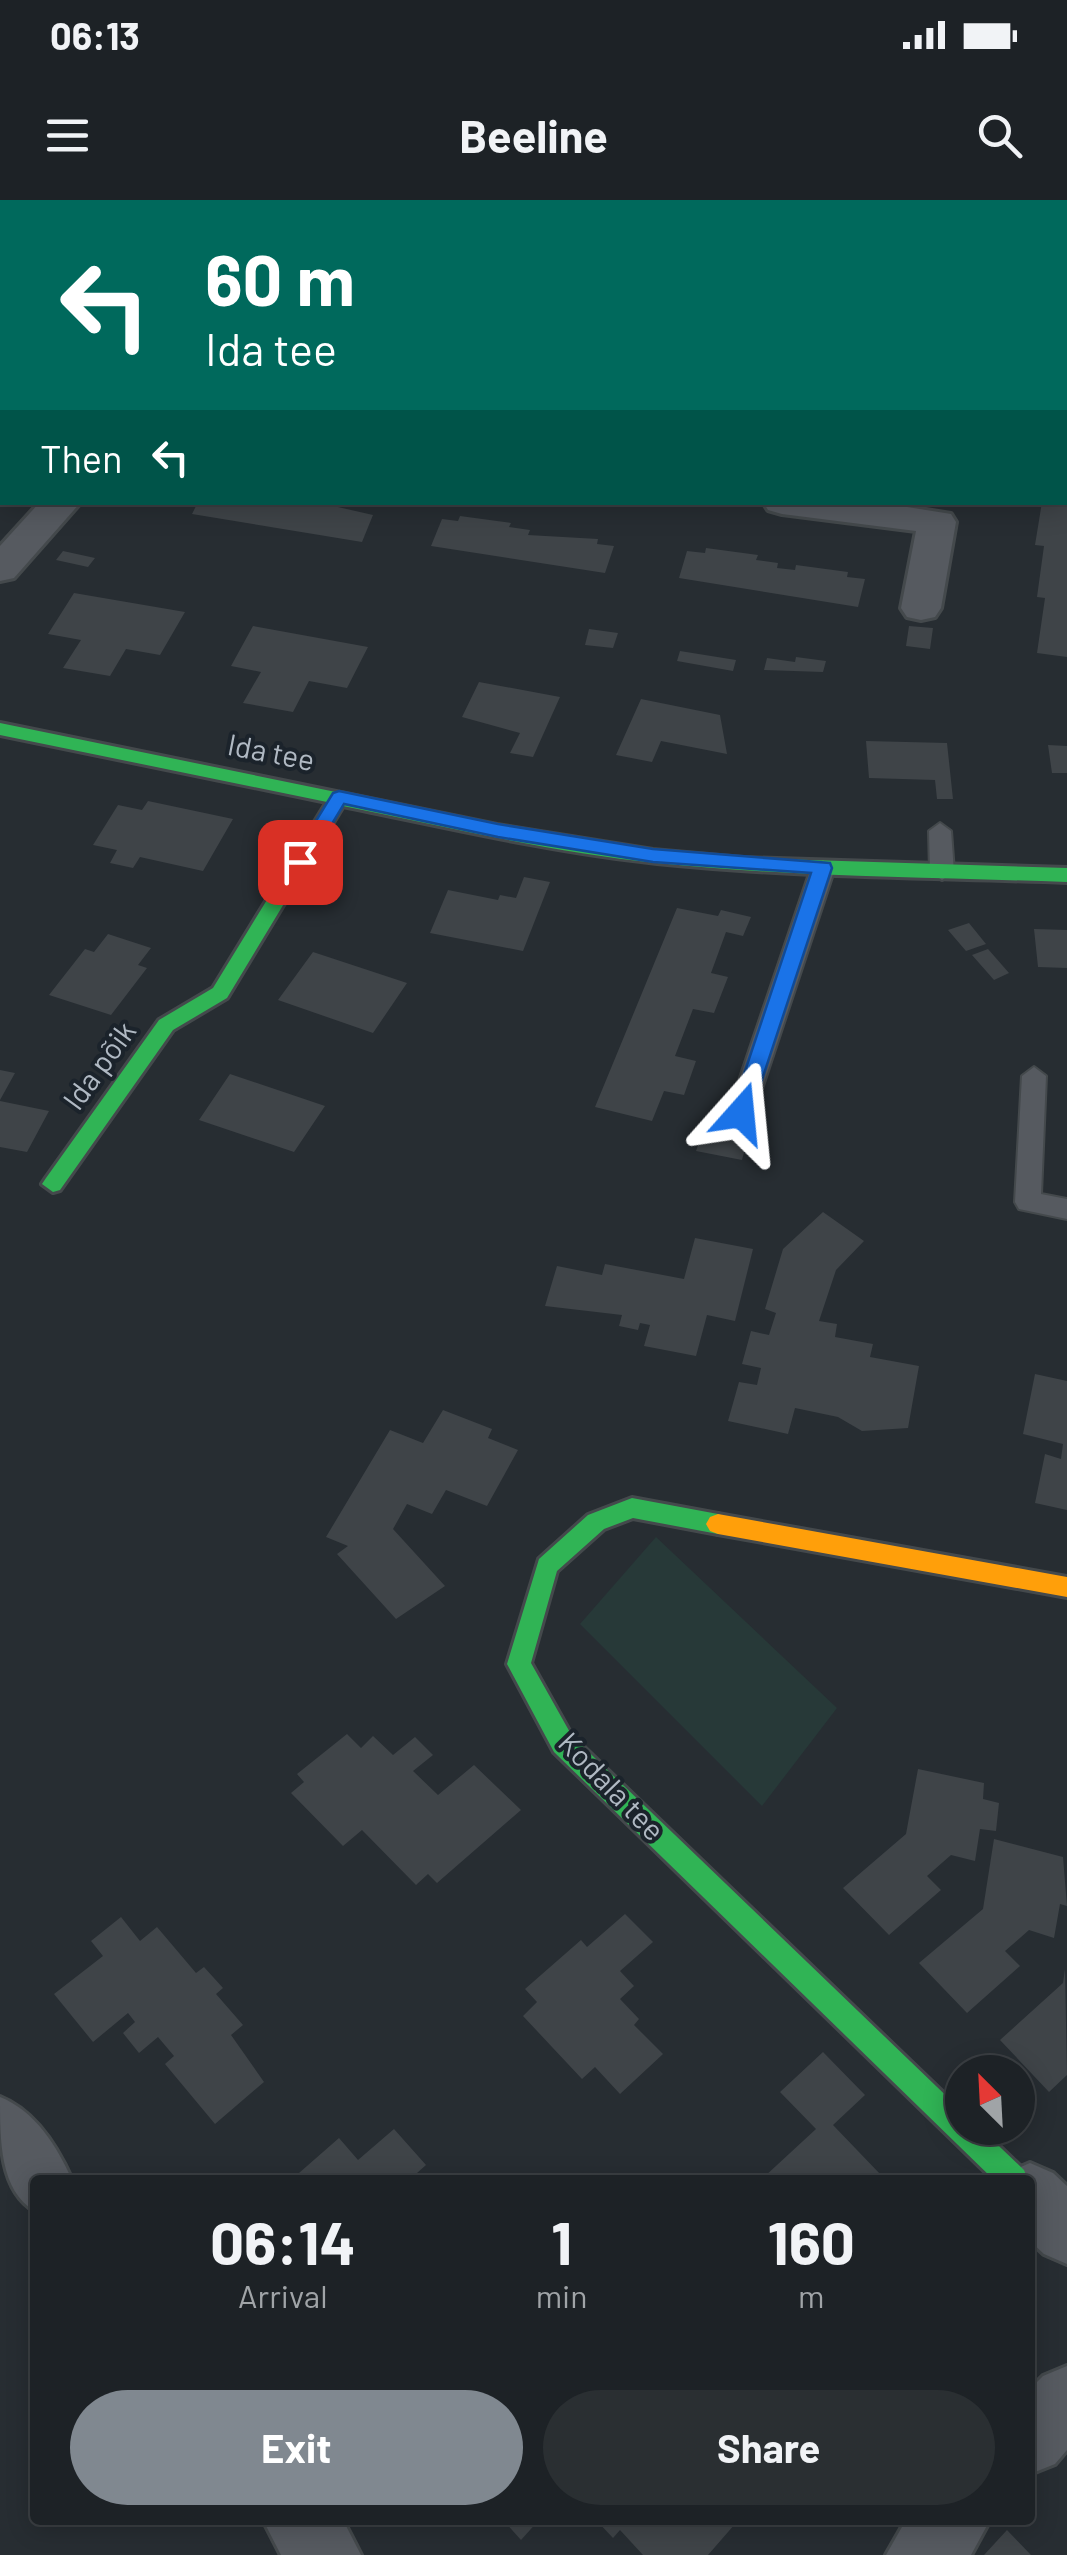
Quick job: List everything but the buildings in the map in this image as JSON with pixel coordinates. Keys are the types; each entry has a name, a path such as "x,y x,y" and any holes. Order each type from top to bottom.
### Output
{"street":[{"path":"0,568 59,505"},
{"path":"829,505 939,512 920,608"},
{"name":"Ida tee","path":"0,729 498,831 653,856 823,868 1067,876"},
{"name":"Ida põik","path":"53,1184 166,1025 220,993 339,797"},
{"name":"Kodala tee","path":"1009,2175 562,1744 518,1664 546,1566 596,1522 632,1508 1067,1588"},
{"path":"0,2129 35,2175"},
{"path":"1035,2201 1067,2231"},
{"path":"1035,2435 1067,2400"},
{"path":"302,2525 325,2555"},
{"path":"922,2555 950,2525"}],"lane":[{"path":"940,831 942,872"},
{"path":"741,1113 823,868"},
{"path":"1034,1076 1028,1202 1067,1209"}],"shaded area":[{"path":"656,1537 837,1708 762,1806 580,1624"}],"traffic: fast":[{"path":"0,729 497,831 653,856 743,864 1067,875"},
{"path":"53,1184 166,1025 220,993 339,797"},
{"path":"718,1524 632,1508 596,1522 547,1566 519,1664 563,1744 1009,2175"}],"traffic: slow":[{"path":"718,1524 1067,1587"}],"route":[{"path":"300,862 339,797 498,831 653,856 823,868 741,1113"}]}
